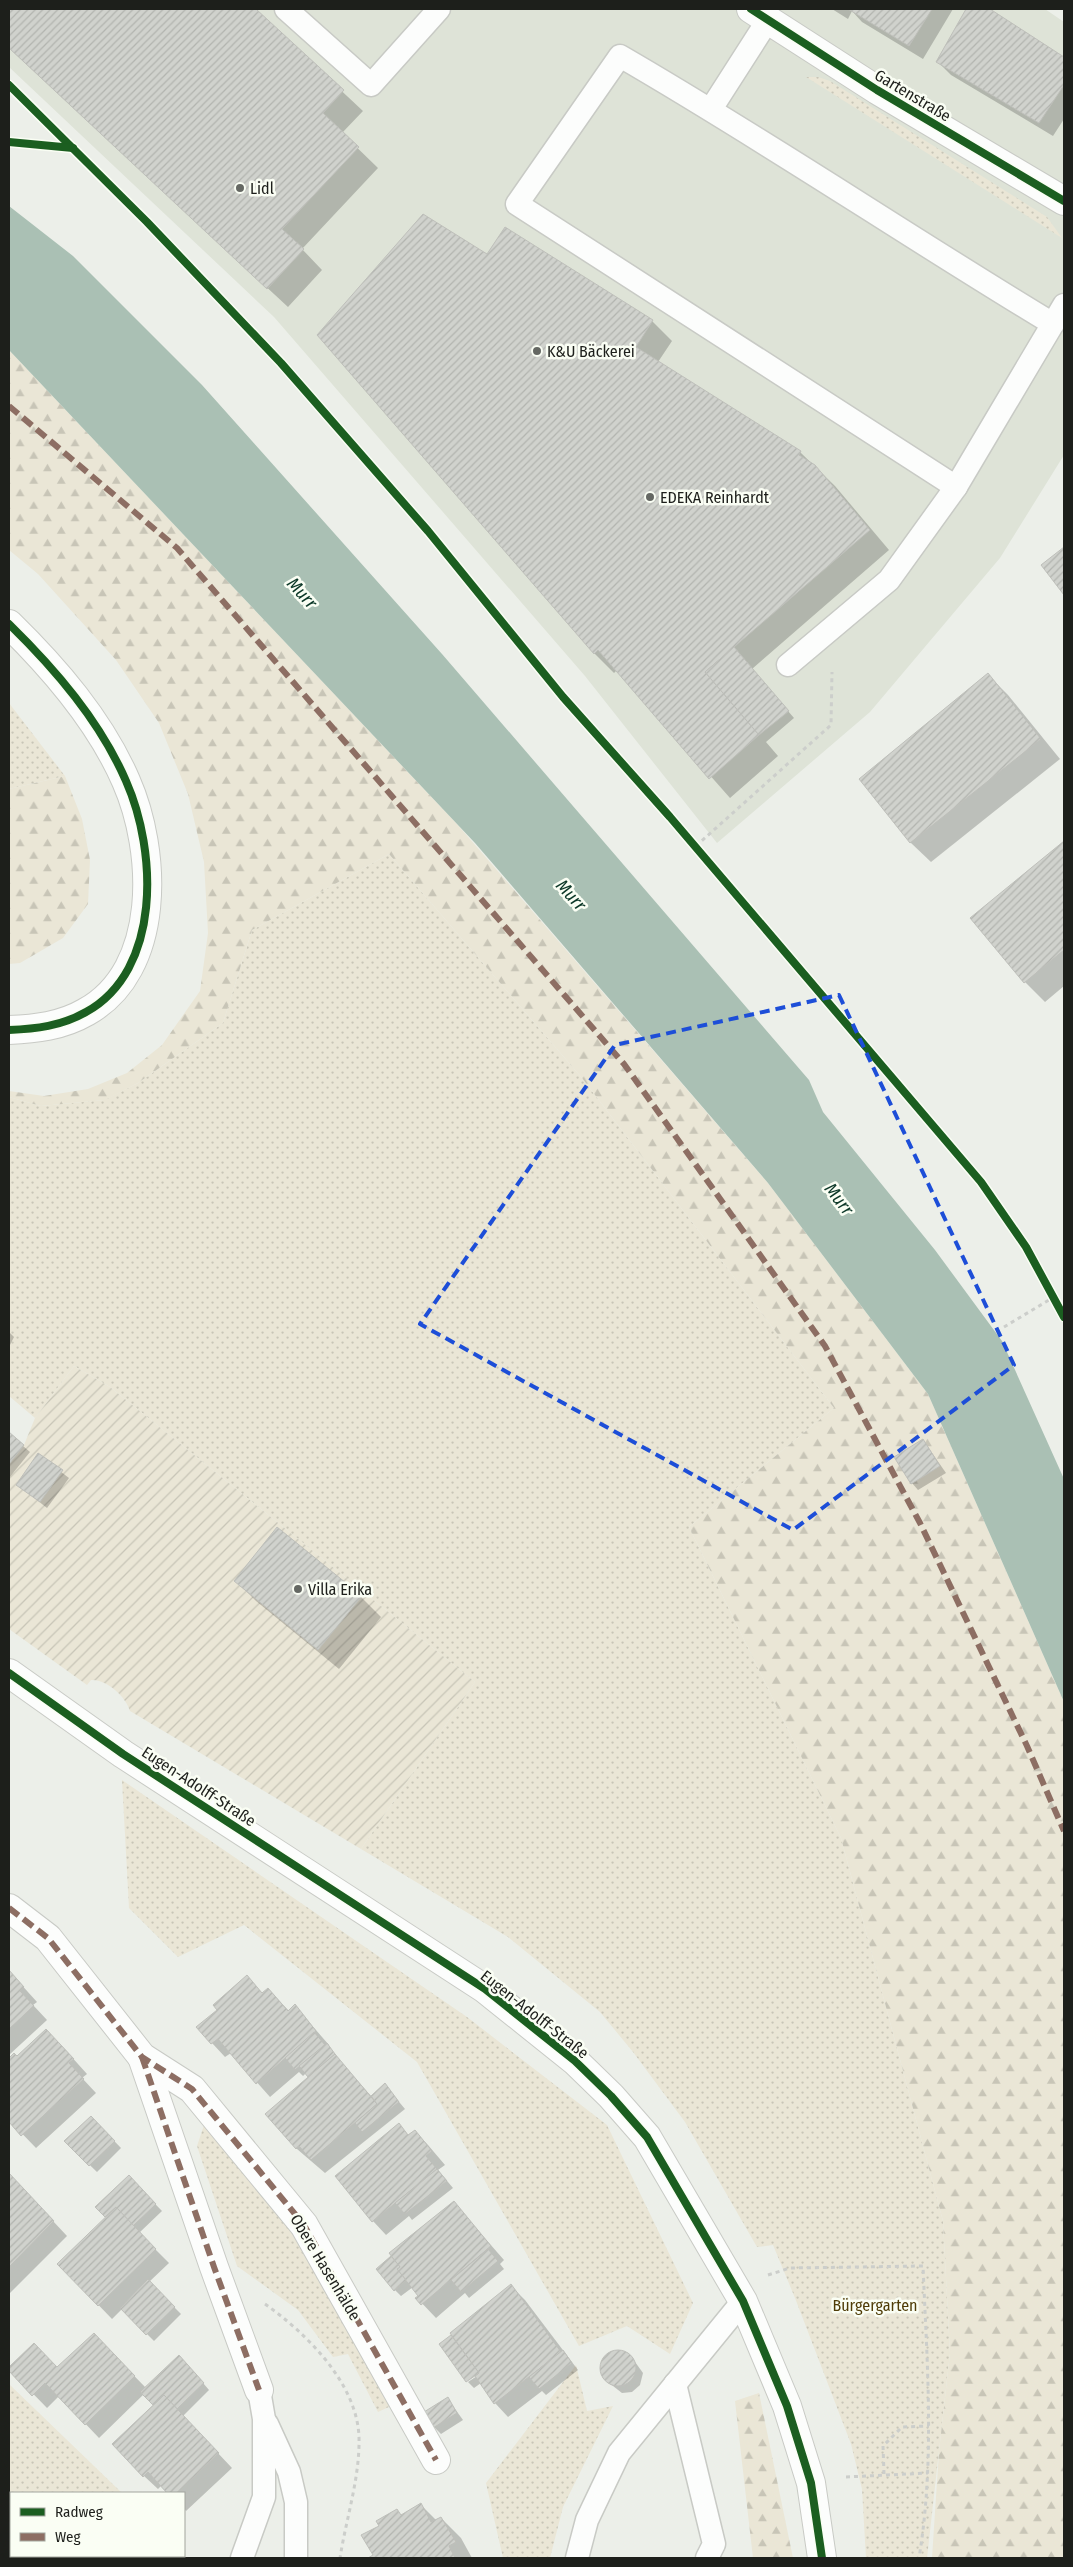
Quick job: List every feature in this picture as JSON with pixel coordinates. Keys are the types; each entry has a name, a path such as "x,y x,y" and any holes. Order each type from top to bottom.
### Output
{"street":[{"name":"Gartenstraße","path":"760,15 877,90 1064,201"},
{"path":"9,624 66,687 99,732 126,782 146,852 148,874 143,924 138,944 120,981 106,998 87,1012 67,1021 35,1029 9,1030"},
{"name":"Eugen-Adolff-Straße","path":"9,1673 123,1754 485,1990 575,2061 611,2096 647,2137 743,2301 787,2406 811,2483 822,2558"},
{"name":"Obere Hasenhälde","path":"9,1908 48,1938 142,2057 192,2089 304,2225 436,2460"},
{"name":"Obere Hasenhälde","path":"142,2057 214,2267 260,2390"}],"lane":[{"path":"286,9 371,85 439,9"},
{"path":"711,108 760,15"},
{"path":"788,665 890,580 956,487 1059,314 882,220 711,108 620,56 517,204 956,487"},
{"path":"583,2552 587,2520 619,2452 743,2301"},
{"path":"675,2384 714,2544 707,2558"},
{"path":"242,2558 264,2497 264,2419 260,2390"},
{"path":"264,2419 289,2472 296,2502 296,2558"}],"path":[{"path":"696,846 830,725 833,627"},
{"path":"1004,1327 1054,1297"},
{"path":"790,2268 923,2266 930,2426 927,2512 919,2558"},
{"path":"259,2299 293,2323 318,2349 341,2381 352,2409 359,2436 358,2456 340,2558"},
{"path":"884,2474 883,2446 902,2427 930,2426"},
{"path":"843,2478 884,2474 928,2473"}],"highlighted area":[{"path":"839,995 1014,1365 793,1530 420,1324 615,1045"}],"shaded area":[{"path":"9,9 1045,9 1064,22 1064,455 1000,558 870,712 717,843 585,676 274,317 9,67"}],"green space":[{"path":"806,77 818,77 830,81 1047,217 1062,238"},
{"path":"9,350 456,823 768,1183 928,1394 1064,1702 1064,2558 932,2558 939,2451 950,2353 943,2221 841,1838 689,1527 834,1408 582,1078 389,854 252,930 223,1023 138,1083 105,1100 41,1106 9,1097 9,1091 44,1096 88,1089 127,1073 162,1045 200,991 208,933 204,862 188,794 159,723 116,660 38,574 9,550"},
{"path":"9,703 65,776 9,789"},
{"path":"65,776 82,819 90,860 88,904 63,938 20,963 9,964 9,789"},
{"name":"Bürgergarten","path":"389,854 582,1078 834,1408 689,1527 841,1838 943,2221 950,2353 927,2558 866,2558 862,2489 851,2444 773,2245 757,2247 685,2122 633,2052 600,2012 508,1937 361,1849 475,1682 110,1387 74,1366 35,1418 9,1396 9,1097 41,1106 104,1100 138,1083 223,1023 252,930"},
{"path":"74,1366 110,1387 475,1682 361,1849 130,1711 120,1695 103,1682 91,1680 87,1685 9,1629 9,1464 24,1445 35,1418"},
{"path":"122,1780 467,2017 607,2125 693,2303 670,2354 627,2326 579,2346 417,2062 244,1925 178,1957 129,1908"},
{"path":"205,2122 294,2230 391,2406 378,2412 348,2354 333,2357 298,2310 237,2266 197,2146"},
{"path":"576,2365 587,2411 613,2406 563,2507 550,2558 503,2558 486,2483"},
{"path":"9,2384 121,2492 10,2492 10,2557 120,2558 9,2558"},
{"path":"759,2393 793,2558 753,2558 735,2401"}],"water":[{"name":"Murr","path":"9,206 73,256 202,385 442,654 809,1080 823,1112 935,1250 1002,1341 1064,1479 1064,1702 928,1394 768,1183 475,843 9,350"}],"building":[{"name":"Lidl","path":"9,9 256,9 344,90 323,113 359,147 282,229 304,249 267,289 9,48"},
{"path":"848,9 932,9 909,46"},
{"path":"966,9 990,9 1064,57 1064,85 1039,123 936,62"},
{"name":"EDEKA Reinhardt","path":"423,214 487,254 505,227 653,320 636,347 801,451 799,455 815,465 870,530 705,672 759,735 709,779 598,650 594,654 317,335"},
{"path":"1064,547 1064,595 1041,565"},
{"path":"734,647 789,711 759,735 705,672"},
{"path":"988,673 1041,739 910,843 859,779"},
{"path":"1064,841 1064,950 1024,983 970,918"},
{"path":"9,1432 24,1445 9,1464"},
{"path":"923,1439 940,1466 911,1484 894,1457"},
{"path":"38,1453 63,1470 40,1502 16,1485"},
{"name":"Villa Erika","path":"277,1527 362,1596 318,1650 234,1581"},
{"path":"9,1970 24,1987 20,1991 34,2006 9,2029"},
{"path":"247,1975 262,1993 268,1988 288,2011 295,2004 316,2031 256,2084 218,2039 211,2044 196,2027 217,2010 213,2005"},
{"path":"46,2029 74,2059 69,2063 84,2079 21,2136 9,2122 9,2058 14,2053 17,2056"},
{"path":"314,2032 325,2045 295,2070 285,2058"},
{"path":"327,2043 335,2054 308,2077 299,2066"},
{"path":"335,2054 377,2104 311,2160 299,2146 296,2149 265,2114"},
{"path":"385,2083 399,2102 362,2132 355,2123 377,2104 371,2096"},
{"path":"91,2116 115,2141 89,2166 64,2141"},
{"path":"399,2123 408,2135 415,2130 432,2151 426,2156 437,2169 372,2222 335,2176"},
{"path":"437,2169 447,2181 405,2214 395,2203"},
{"path":"9,2173 54,2221 9,2267"},
{"path":"129,2175 156,2204 133,2226 116,2207 105,2217 95,2207"},
{"path":"454,2201 491,2246 421,2305 415,2298 418,2296 397,2269 400,2267 389,2253"},
{"path":"116,2207 156,2249 98,2306 57,2264"},
{"path":"488,2249 498,2261 461,2292 451,2280"},
{"path":"391,2256 400,2267 397,2269 406,2280 394,2291 376,2269"},
{"path":"148,2279 175,2307 146,2335 120,2308"},
{"path":"511,2284 561,2352 494,2404 475,2376 479,2373 450,2333"},
{"path":"94,2333 135,2376 85,2425 45,2383 32,2396 9,2371 9,2367 34,2343 57,2367"},
{"path":"451,2335 479,2373 466,2382 439,2344"},
{"path":"563,2350 572,2363 539,2389 529,2377"},
{"path":"618,2350 625,2351 631,2355 635,2361 635,2375 631,2381 625,2385 618,2386 611,2385 605,2381 601,2375 600,2368 601,2361 605,2355 611,2351"},
{"path":"179,2355 204,2383 177,2409 164,2395 153,2405 140,2392"},
{"path":"164,2395 219,2453 178,2492 166,2492 148,2472 143,2477 112,2444"},
{"path":"448,2397 457,2413 433,2428 424,2412"},
{"path":"421,2503 431,2522 441,2517 456,2542 449,2546 455,2558 368,2558 373,2555 361,2535 379,2526 376,2521 397,2509 401,2515"}],"marked path":[{"path":"9,406 177,548 624,1064 825,1346 920,1523 1027,1746 1064,1831"},
{"path":"9,1908 48,1938 142,2057 192,2089 304,2225 436,2460"},
{"path":"142,2057 214,2267 259,2390"}],"cycle path":[{"path":"751,9 877,90 1064,201"},
{"path":"9,85 147,222 281,363 428,531 563,697 670,817 981,1182 1026,1247 1064,1317"},
{"path":"9,142 73,148"},
{"path":"9,624 43,659 75,697 103,737 126,781 136,809 144,841 147,874 146,907 140,939 129,968 111,993 86,1012 68,1021 38,1028 9,1030"},
{"path":"9,1673 123,1754 485,1989 575,2061 611,2096 647,2137 743,2301 787,2406 811,2483 822,2558"}],"place":[{"name":"Lidl","path":"240,188"},
{"name":"K&U Bäckerei","path":"537,351"},
{"name":"EDEKA Reinhardt","path":"650,497"},
{"name":"Villa Erika","path":"298,1589"}]}
